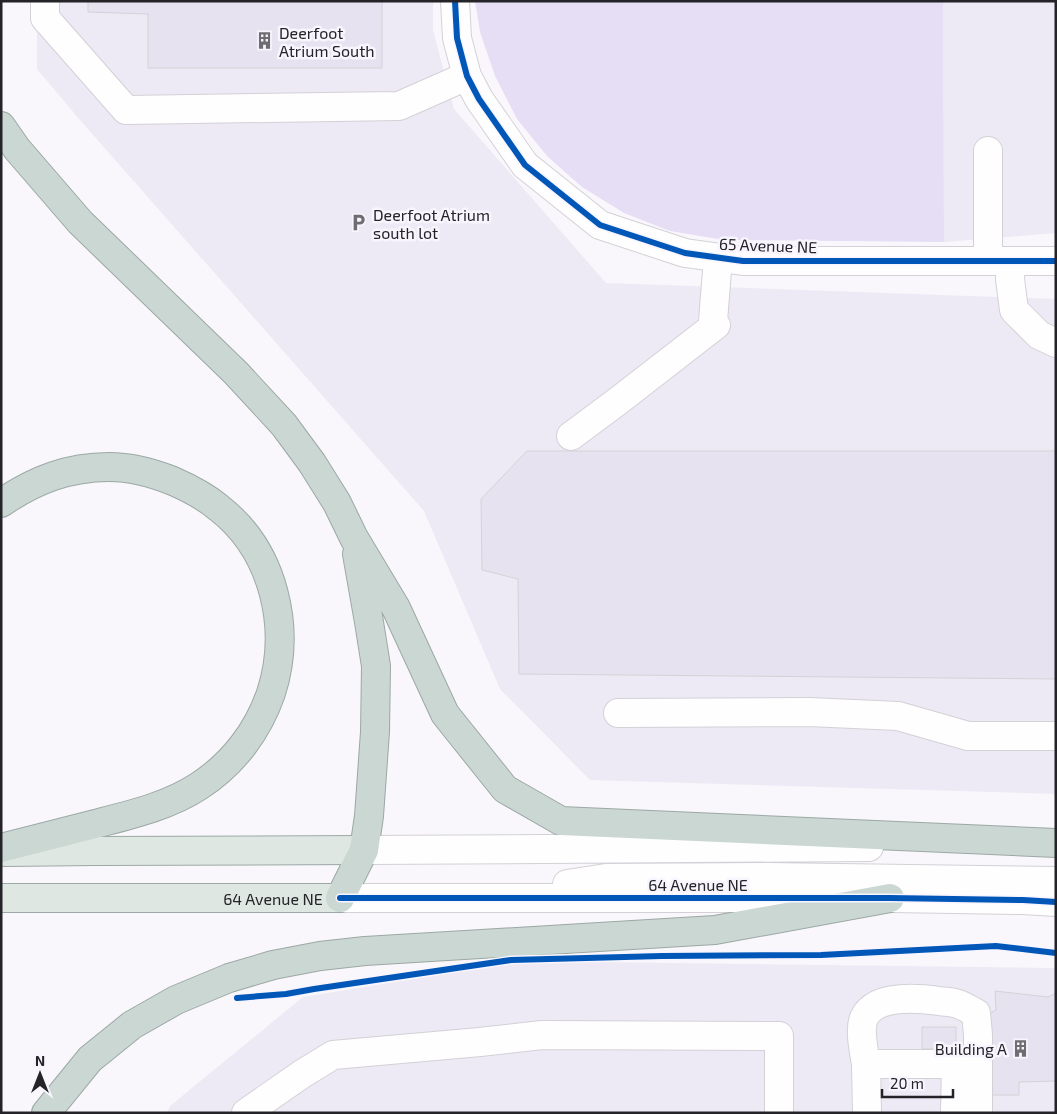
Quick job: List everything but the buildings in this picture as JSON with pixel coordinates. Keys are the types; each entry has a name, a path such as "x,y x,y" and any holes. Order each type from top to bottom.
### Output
{"highway":[{"path":"1,126 17,149 80,222 236,373 284,425 312,463 337,503 354,538 396,608 445,714 506,789 561,821 1056,844"},
{"path":"1,503 38,481 62,473 85,469 110,467 134,469 161,476 183,485 202,495 220,508 247,537 267,572 279,613 280,634 279,659 275,681 267,705 257,726 242,747 223,768 199,786 168,802 132,815 1,848"},
{"path":"340,898 364,850 369,816 375,732 376,666 354,538"},
{"path":"46,1113 90,1059 132,1025 176,1000 229,978 273,964 364,951 715,930 890,898"}],"main road":[{"path":"1,852 364,850"},
{"name":"64 Avenue NE","path":"1,898 340,898"}],"street":[{"path":"45,1 45,18 126,110 399,106 473,87 457,38 455,1"},
{"name":"65 Avenue NE","path":"473,87 525,165 600,225 685,254 743,261 1056,261"},
{"path":"988,151 1000,261 1010,278 1014,310 1039,335 1056,344"},
{"path":"571,436 618,401 714,323 718,258"},
{"path":"618,713 809,712 898,716 968,736 1056,736"},
{"path":"364,850 1056,844"},
{"path":"482,898 606,878 767,877 1056,881"},
{"name":"64 Avenue NE","path":"340,898 890,898 1056,902"},
{"path":"1023,900 1056,909"},
{"path":"866,1113 866,1064 862,1030 864,1019 870,1009 884,1002 901,999 924,999 958,1004 976,1013 978,1034 978,1113"},
{"path":"246,1113 302,1074 334,1055 542,1035 779,1036 780,1113"},
{"path":"866,1064 956,1064 955,1113"}],"shaded area":[{"path":"37,1 433,1 433,30 454,109 606,283 1056,299 1056,794 590,780 500,689 424,511 37,69"},
{"path":"475,1 943,1 944,242 724,240 670,231 624,213 582,187 547,156 517,119 495,76 480,32"},
{"path":"943,1 1056,1 1056,233 944,242"},
{"path":"524,961 1056,968 1056,1113 167,1113 170,1106 303,997"}],"cycle path":[{"path":"455,1 457,38 467,76 479,99 525,165 600,225 685,253 743,261 1056,261"},
{"path":"340,898 890,898 1056,902"},
{"path":"237,998 286,994 511,960 662,956 821,955 996,946 1056,953"}],"place":[{"name":"Deerfoot Atrium South","path":"265,41"},
{"name":"Deerfoot Atrium south lot","path":"359,223"},
{"name":"Building A","path":"1021,1048"}]}
